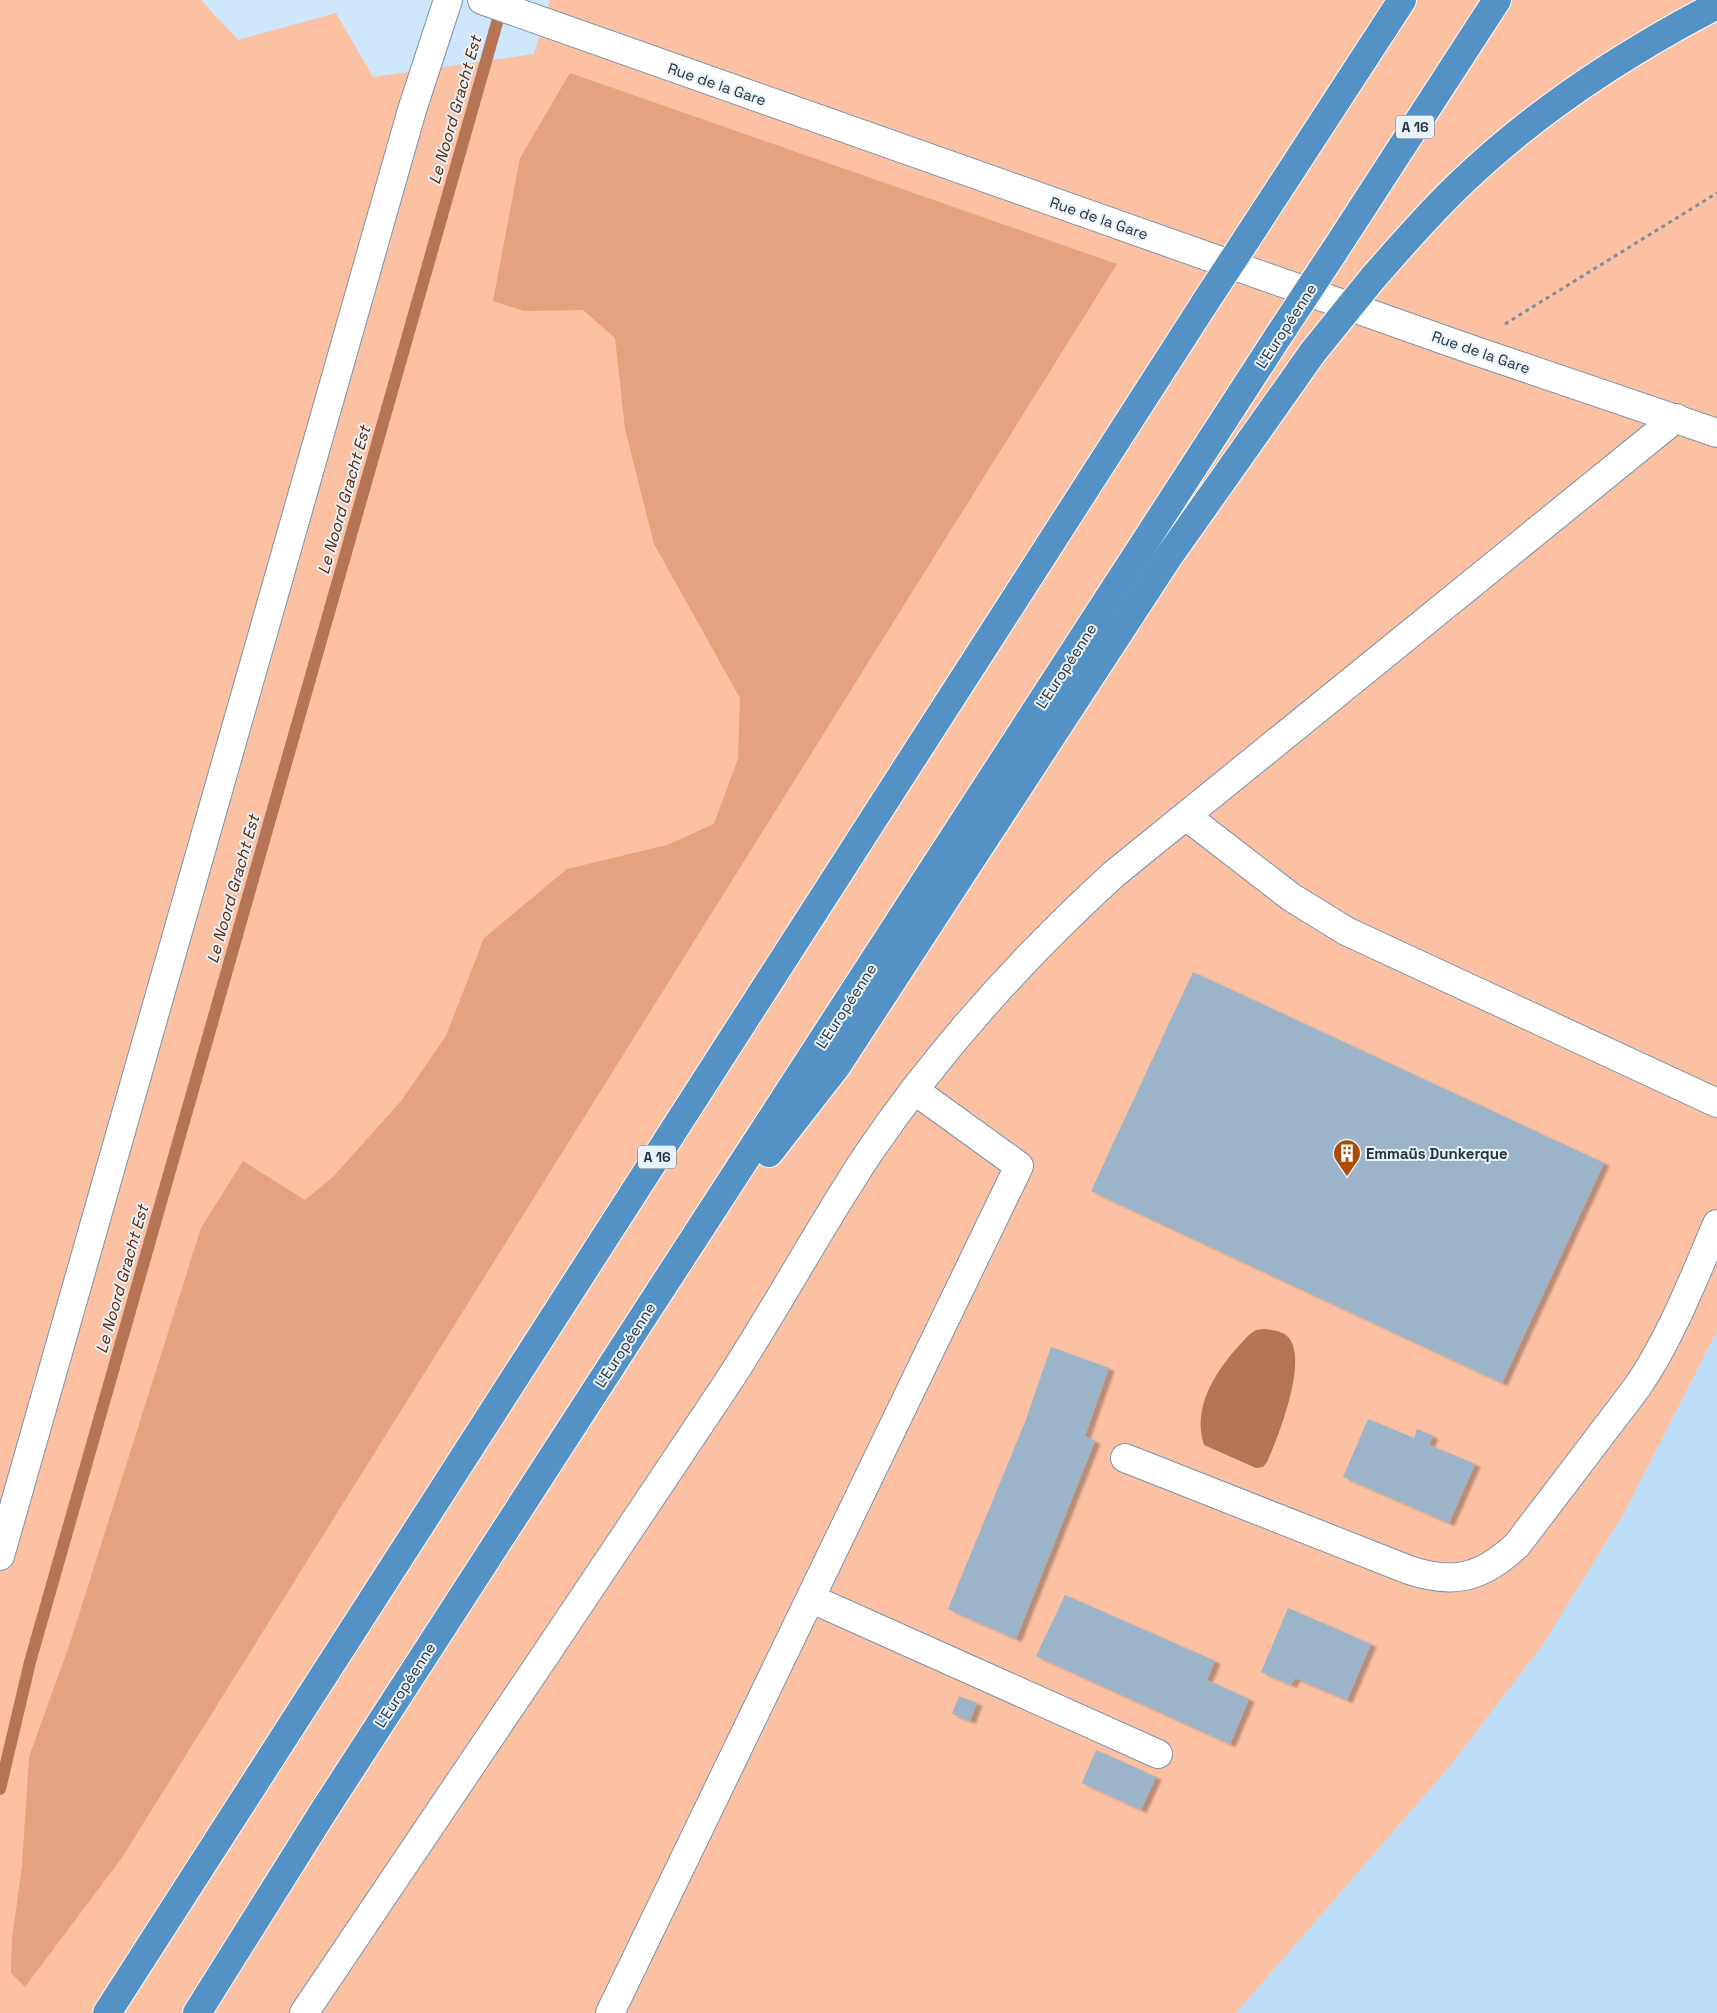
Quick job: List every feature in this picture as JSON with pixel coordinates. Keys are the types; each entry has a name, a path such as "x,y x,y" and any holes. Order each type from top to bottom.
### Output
{"highway":[{"name":"L'Européenne","path":"197,2013 323,1812 1497,0"},
{"name":"A 16","path":"107,2013 1396,5"},
{"path":"643,1317 836,1067 1167,559 1313,352 1372,279 1462,181 1535,119 1638,49 1717,5"}],"street":[{"path":"0,1556 412,110 448,0"},
{"name":"Rue de la Gare","path":"482,0 1467,348 1717,433"},
{"path":"304,2013 744,1357 868,1154 914,1090 999,989 1047,937 1114,874 1676,418"},
{"path":"1186,816 1291,897 1346,931 1717,1103"},
{"path":"610,2013 812,1599 1018,1166 914,1090"},
{"path":"1125,1458 1409,1570 1447,1579 1467,1576 1486,1569 1504,1557 1517,1545 1638,1386 1675,1322 1717,1224"},
{"path":"812,1599 1158,1754"}],"path":[{"path":"1467,348 1717,193"}],"shaded area":[{"path":"0,0 201,0 238,40 336,13 373,77 534,54 550,0 1717,0 1717,1331 1624,1513 1544,1643 1450,1766 1236,2013 0,2013"},
{"path":"570,73 1117,264 121,1859 25,1987 11,1973 12,1939 22,1866 29,1757 70,1643 201,1228 243,1161 305,1200 333,1177 401,1101 446,1036 484,938 567,869 667,845 714,824 738,759 740,698 654,544 625,429 615,338 583,310 524,311 493,301 520,158"},
{"path":"1264,1329 1281,1332 1289,1338 1294,1349 1295,1364 1289,1400 1278,1435 1267,1462 1263,1467 1256,1468 1204,1445 1201,1414 1211,1384 1219,1370 1250,1334 1256,1330"},
{"path":"1717,1331 1717,2013 1236,2013 1450,1766 1544,1643 1624,1513"}],"building":[{"name":"Emmaüs Dunkerque","path":"1193,972 1604,1163 1502,1383 1091,1191"},
{"path":"1051,1347 1109,1368 1085,1436 1095,1441 1016,1639 948,1609 1025,1422"},
{"path":"1368,1419 1414,1438 1417,1429 1433,1436 1429,1445 1475,1464 1449,1523 1343,1477"},
{"path":"1065,1595 1215,1661 1207,1680 1249,1699 1230,1744 1036,1656"},
{"path":"1288,1608 1371,1644 1347,1700 1295,1678 1291,1685 1261,1672"},
{"path":"959,1696 977,1703 970,1721 952,1714"},
{"path":"1096,1750 1156,1777 1141,1810 1082,1783"}],"waterway":[{"name":"Le Noord Gracht Est","path":"0,1789 30,1662 502,5"}],"place":[{"name":"Emmaüs Dunkerque","path":"1347,1177"}]}
